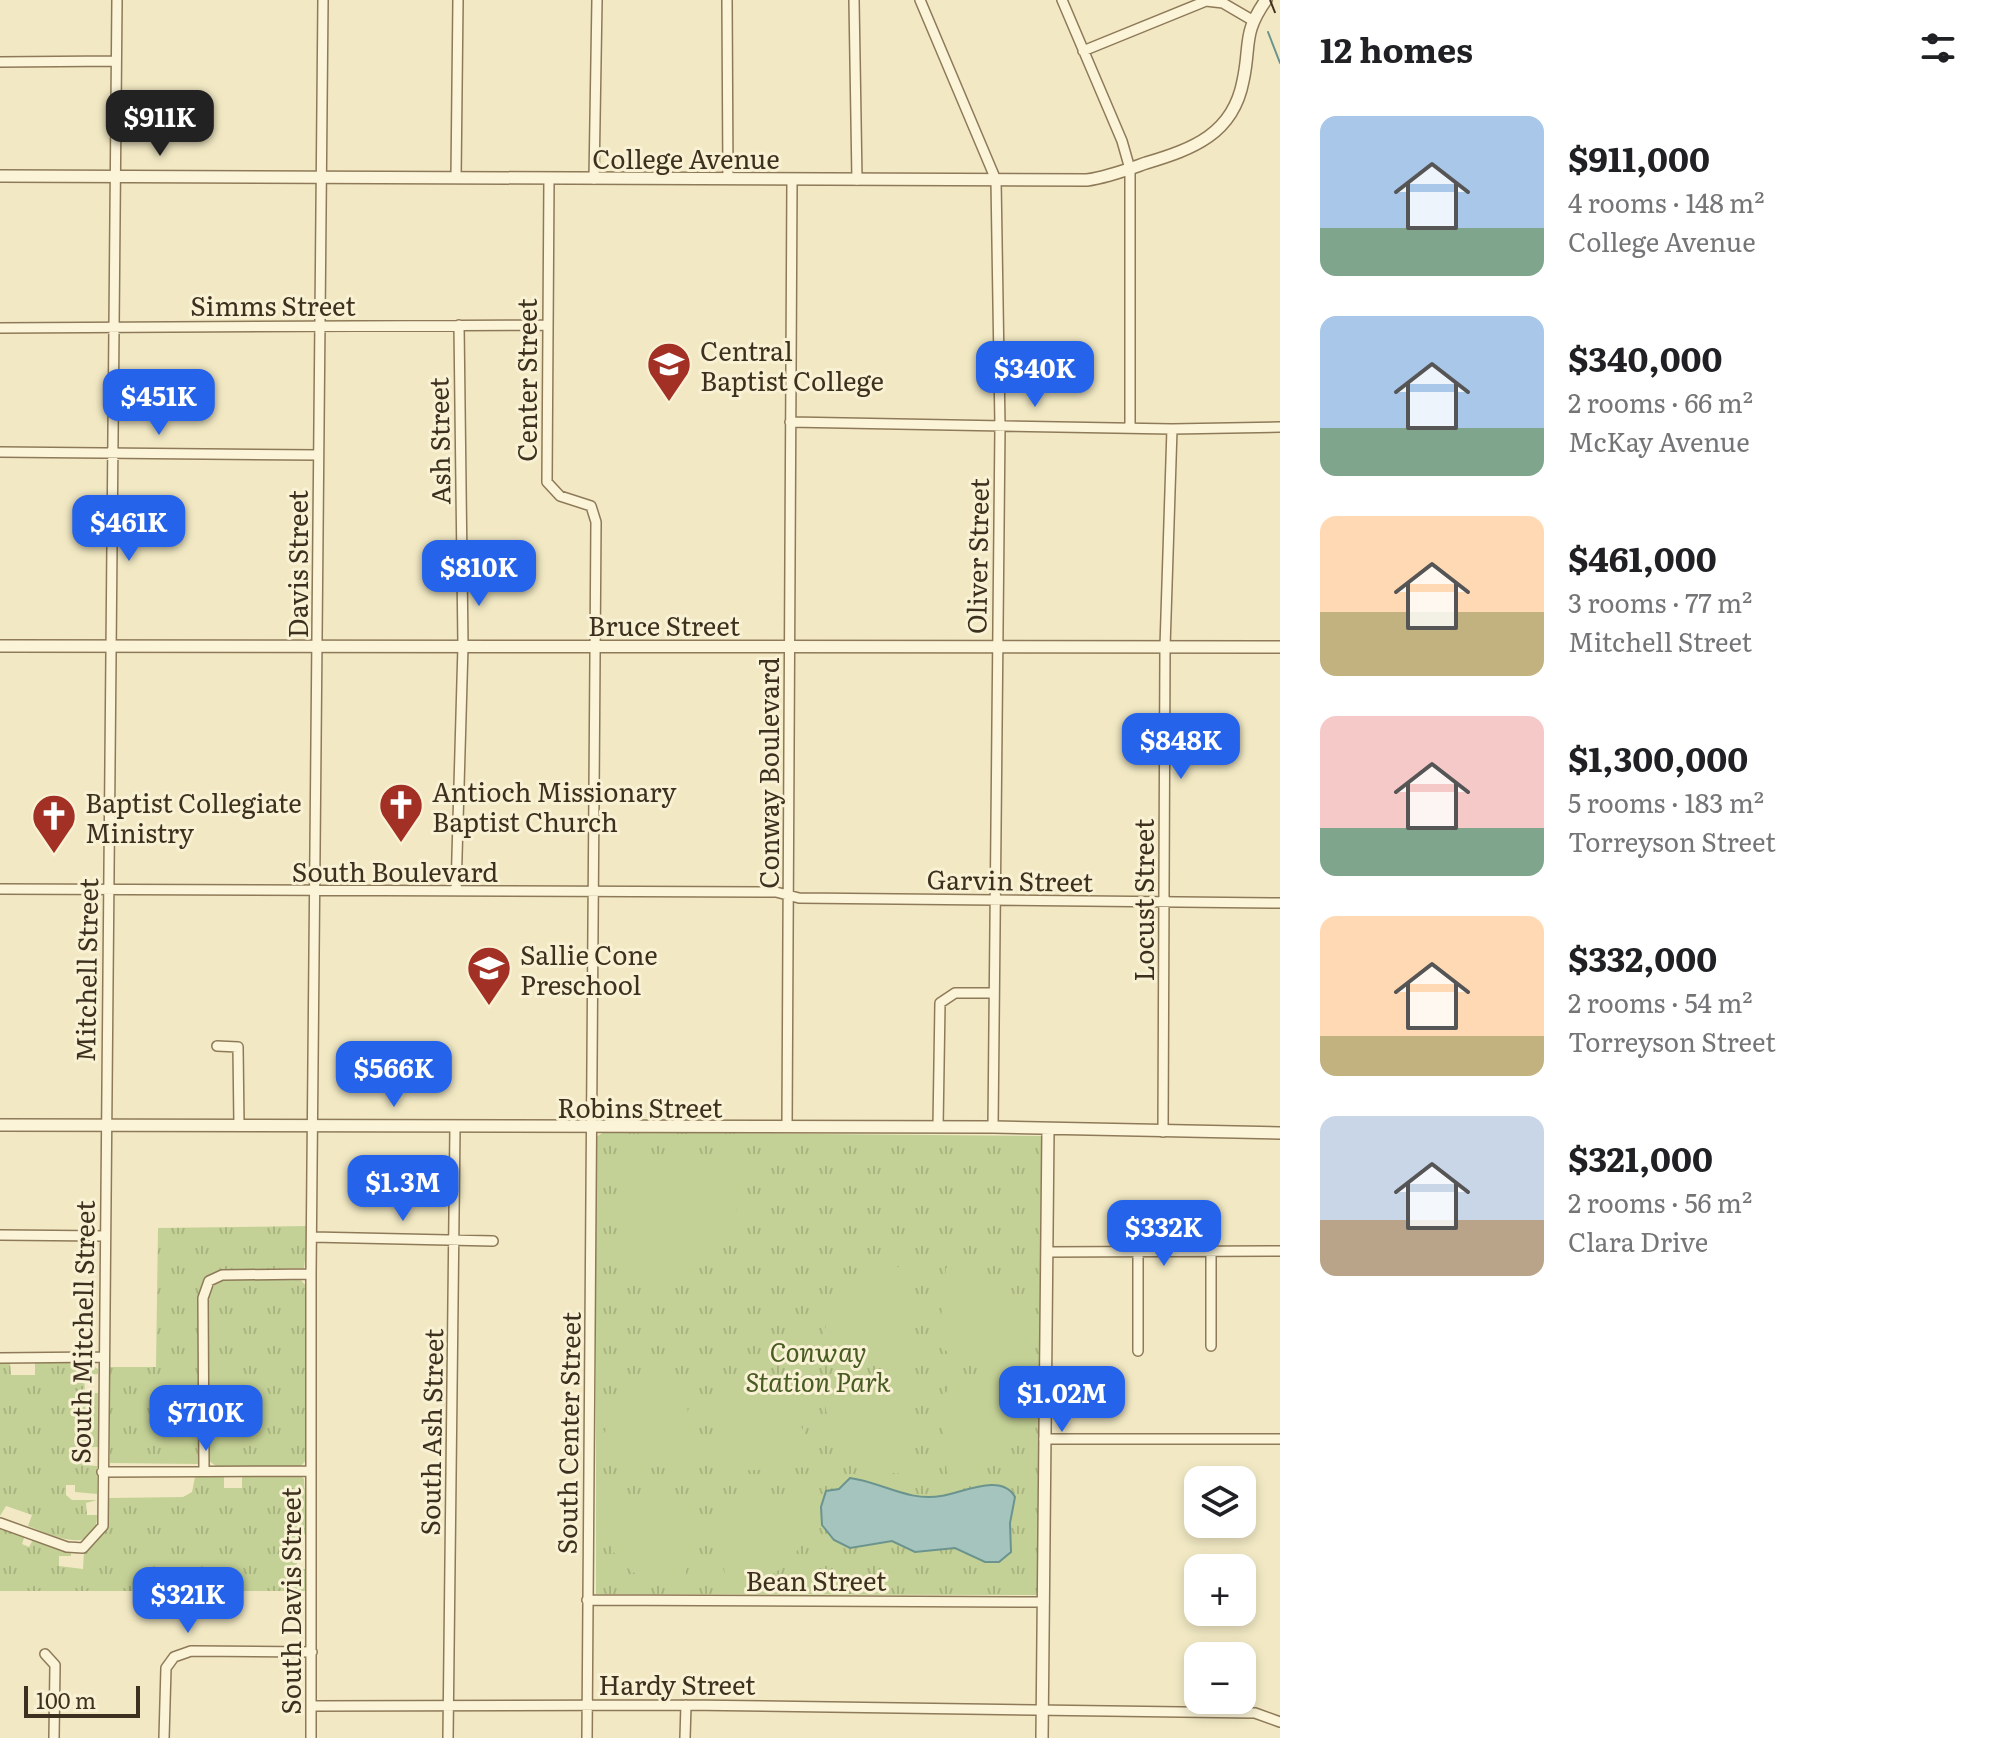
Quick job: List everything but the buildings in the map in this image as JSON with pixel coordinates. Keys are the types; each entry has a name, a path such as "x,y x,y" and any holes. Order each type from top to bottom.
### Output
{"street":[{"name":"Mitchell Street","path":"104,1125 112,646 117,0"},
{"name":"Davis Street","path":"313,1127 323,0"},
{"path":"456,178 458,0"},
{"path":"594,179 597,0"},
{"path":"727,0 728,179"},
{"path":"854,0 857,180"},
{"name":"Oliver Street","path":"920,0 996,180 1000,426 993,1127"},
{"path":"1062,0 1122,141 1130,169 1130,426"},
{"name":"College Avenue","path":"0,176 1087,180 1183,152 1204,143 1222,127 1238,104 1252,20 1266,0"},
{"path":"1083,51 1206,1 1223,3 1252,20"},
{"path":"0,62 116,61"},
{"name":"Center Street","path":"549,178 547,482 560,496 591,506 595,513 593,1129"},
{"name":"Conway Boulevard","path":"787,1127 792,180"},
{"name":"Ash Street","path":"456,891 463,646 459,325"},
{"name":"Simms Street","path":"0,328 547,325"},
{"path":"790,422 1172,429 1280,427"},
{"name":"Locust Street","path":"1163,1132 1165,647 1172,429"},
{"path":"0,452 318,455"},
{"name":"Bruce Street","path":"0,646 1280,647"},
{"name":"South Boulevard","path":"0,889 776,892 789,896"},
{"name":"Garvin Street","path":"789,896 1280,903"},
{"path":"938,1127 940,1003 955,993 994,993"},
{"path":"217,1046 238,1047 239,1126"},
{"name":"Robins Street","path":"0,1125 593,1129 993,1127 1280,1133"},
{"name":"South Mitchell Street","path":"0,1523 67,1547 83,1548 103,1526 104,1125"},
{"name":"South Davis Street","path":"311,1738 313,1127"},
{"name":"South Ash Street","path":"448,1738 455,1127"},
{"name":"South Center Street","path":"587,1738 593,1129"},
{"path":"1042,1738 1048,1129"},
{"path":"0,1235 105,1236"},
{"path":"312,1237 493,1241"},
{"path":"1211,1251 1211,1346"},
{"path":"1047,1252 1280,1251"},
{"path":"1138,1252 1138,1351"},
{"path":"204,1469 203,1298 209,1281 222,1275 311,1274"},
{"path":"0,1358 102,1357"},
{"path":"1044,1439 1280,1439"},
{"path":"102,1472 204,1469 311,1471"},
{"name":"Bean Street","path":"587,1600 1044,1602"},
{"path":"164,1738 166,1668 174,1657 191,1651 312,1652"},
{"path":"45,1654 55,1665 54,1738"},
{"path":"685,1738 686,1705"},
{"name":"Hardy Street","path":"311,1706 1043,1708 1255,1713 1280,1722"}],"green space":[{"name":"Conway Station Park","path":"604,1132 1042,1136 1038,1595 596,1594 596,1137"},
{"path":"660,1155 736,1161 739,1180 735,1217 718,1250 689,1271 663,1278 620,1275 616,1163 625,1156"},
{"path":"309,1226 304,1268 220,1270 203,1284 198,1464 110,1463 107,1367 156,1367 158,1228"},
{"path":"892,1266 908,1268 915,1348 906,1356 823,1349 828,1319 842,1294 863,1277"},
{"path":"946,1268 981,1274 1008,1292 1025,1319 1031,1354 954,1358 943,1348 941,1318"},
{"path":"225,1278 300,1279 308,1288 308,1458 300,1467 216,1466 209,1461 209,1294 215,1284"},
{"path":"0,1363 10,1363 11,1375 35,1375 35,1363 89,1363 98,1369 98,1374 84,1375 85,1393 98,1393 98,1447 84,1447 84,1465 97,1466 97,1494 75,1492 75,1485 66,1485 66,1495 72,1500 97,1500 86,1503 87,1515 97,1515 90,1536 81,1540 60,1538 28,1526 32,1515 6,1506 0,1516"},
{"path":"670,1379 685,1381 692,1460 683,1469 600,1462 605,1432 619,1407 641,1389"},
{"path":"725,1381 760,1387 787,1405 804,1432 810,1467 733,1471 722,1461 720,1431"},
{"path":"875,1383 906,1385 915,1394 909,1474 891,1473 860,1461 838,1439 830,1424 824,1390"},
{"path":"983,1383 1032,1389 1026,1424 1008,1450 996,1460 965,1472 947,1474 942,1425 944,1394 952,1386"},
{"path":"198,1475 224,1476 224,1488 242,1488 242,1476 300,1475 304,1479 307,1534 296,1535 297,1569 307,1569 307,1591 0,1591 0,1527 25,1535 22,1544 29,1547 34,1538 71,1551 71,1556 59,1556 59,1566 83,1569 84,1551 100,1534 108,1498 183,1497 192,1492"},
{"path":"762,1496 810,1502 805,1536 797,1551 775,1573 744,1585 726,1587 721,1537 722,1507 731,1498"},
{"path":"650,1497 681,1498 691,1507 685,1588 651,1582 636,1574 614,1552 606,1538 600,1504"}],"water":[{"path":"850,1478 906,1494 929,1497 981,1486 1001,1486 1015,1497 1010,1523 1011,1552 999,1562 985,1562 955,1548 915,1552 892,1541 850,1548 834,1540 822,1525 821,1507 826,1491 839,1489"}],"waterway":[{"path":"1268,32 1280,63"}],"railway":[{"path":"1270,0 1280,25"}],"place":[{"name":"Central Baptist College","path":"669,403"},
{"name":"Antioch Missionary Baptist Church","path":"401,844"},
{"name":"Baptist Collegiate Ministry","path":"54,855"},
{"name":"Sallie Cone Preschool","path":"489,1007"}]}
